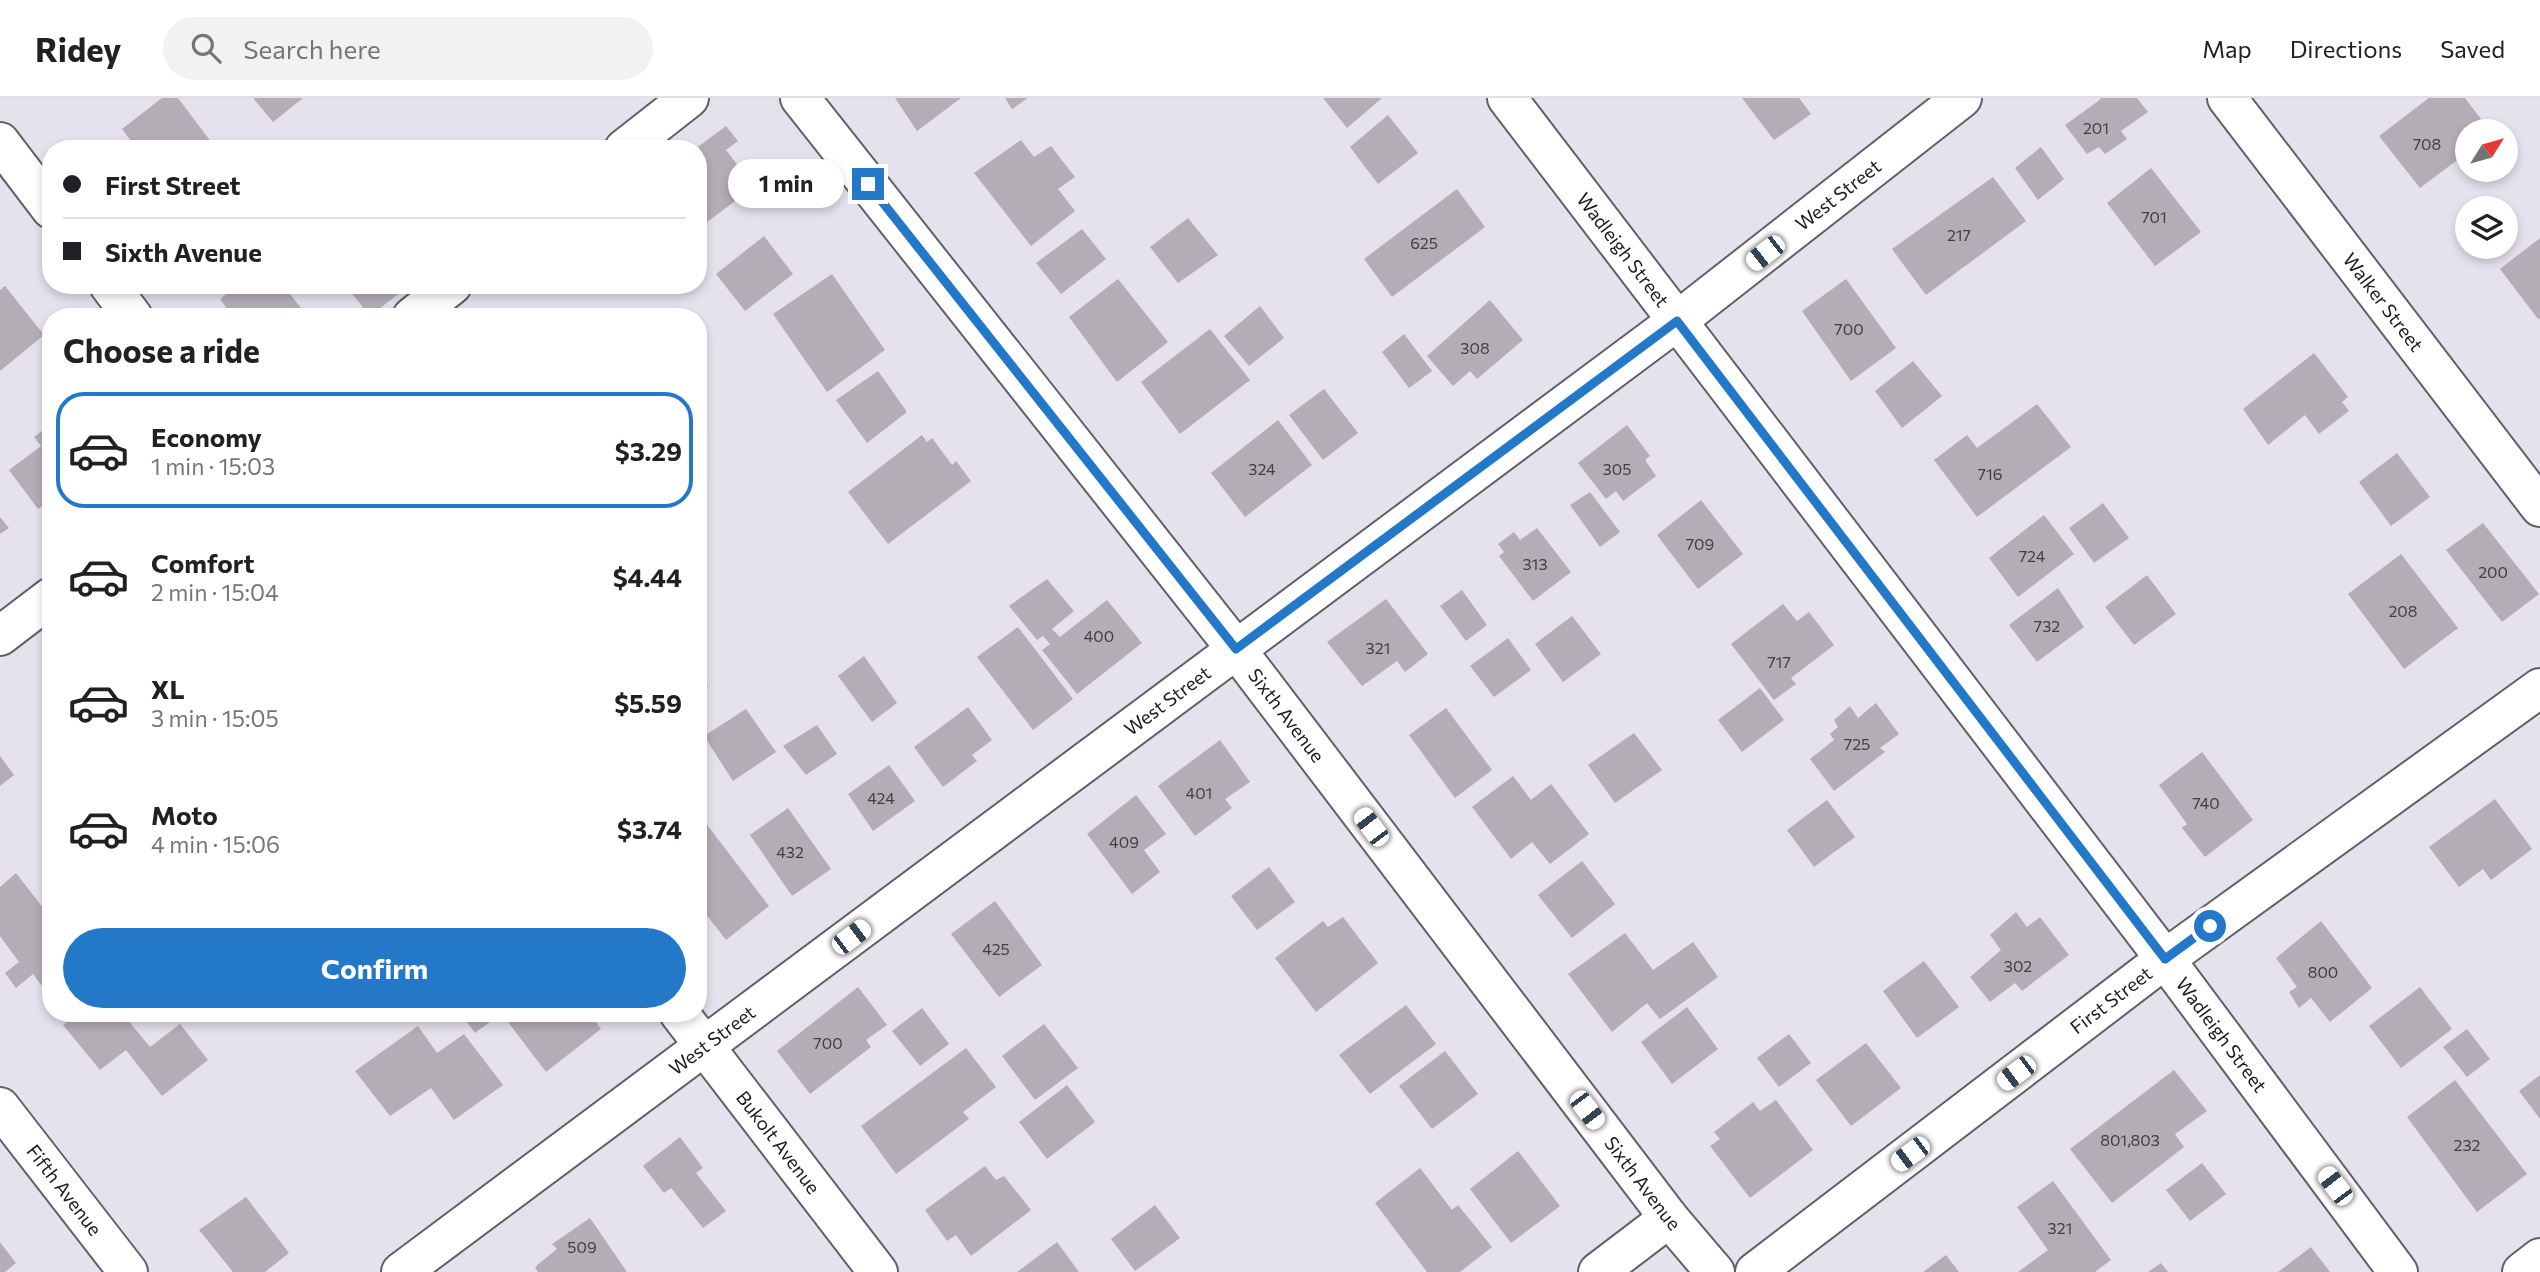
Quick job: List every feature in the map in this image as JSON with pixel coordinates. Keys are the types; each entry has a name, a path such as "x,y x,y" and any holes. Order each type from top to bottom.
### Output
{"street":[{"path":"635,140 689,98"},
{"name":"Sixth Avenue","path":"800,98 1236,649 1669,1218 1715,1272"},
{"name":"Wadleigh Street","path":"1507,98 2165,959 2398,1272"},
{"name":"West Street","path":"401,1272 1677,321 1962,98"},
{"name":"Walker Street","path":"2227,98 2540,507"},
{"path":"0,142 42,197"},
{"path":"423,308 441,294"},
{"path":"0,636 42,604"},
{"name":"First Street","path":"1755,1272 2165,959 2540,688"},
{"name":"Bukolt Avenue","path":"686,1022 878,1272"},
{"name":"Fifth Avenue","path":"0,1107 128,1272"},
{"path":"1598,1272 1669,1218"},
{"path":"2522,1272 2540,1258"}],"building":[{"path":"162,98 178,98 210,140 130,140 122,129"},
{"path":"253,98 303,98 273,122"},
{"path":"895,98 961,98 917,131"},
{"path":"1005,98 1028,98 1012,109"},
{"path":"1323,98 1382,98 1347,128"},
{"path":"1742,98 1799,98 1811,114 1774,140"},
{"path":"2099,98 2137,98 2148,112 2121,131 2127,139 2105,154 2099,147 2087,154 2065,125 2101,99"},
{"path":"2429,98 2465,98 2481,119 2455,119 2455,162 2420,188 2379,136"},
{"path":"1388,115 1418,153 1378,184 1350,147"},
{"path":"726,126 738,141 726,150 754,187 707,222 707,140"},
{"path":"1021,140 1034,157 1051,146 1075,177 1058,189 1075,211 1031,246 974,173"},
{"path":"2041,147 2064,179 2038,200 2015,168"},
{"path":"2151,168 2201,232 2155,266 2107,203"},
{"path":"1993,177 2026,221 1926,295 1892,249"},
{"path":"1457,189 1485,227 1392,297 1364,259"},
{"path":"1188,218 1218,255 1178,283 1150,247"},
{"path":"1082,229 1106,259 1061,294 1036,263"},
{"path":"764,236 793,274 745,311 716,274"},
{"path":"2540,238 2538,319 2500,269 2513,259 2518,259 2518,255"},
{"path":"832,274 885,350 827,392 773,314"},
{"path":"1118,279 1168,342 1117,382 1069,317"},
{"path":"1846,279 1896,348 1851,381 1802,311"},
{"path":"5,286 42,332 42,337 0,371 0,290"},
{"path":"226,294 290,294 301,308 226,308 220,299"},
{"path":"352,294 398,294 380,308 364,308"},
{"path":"1490,300 1523,340 1477,379 1470,371 1453,386 1427,356"},
{"path":"1260,306 1284,338 1249,366 1224,336"},
{"path":"1210,329 1250,380 1180,434 1141,382"},
{"path":"1404,334 1432,371 1409,388 1382,352"},
{"path":"2314,353 2348,397 2342,402 2349,411 2319,434 2305,415 2268,445 2243,409"},
{"path":"1913,361 1942,396 1902,428 1875,391"},
{"path":"878,371 907,412 867,443 836,400"},
{"path":"1324,389 1358,433 1323,460 1289,415"},
{"path":"2037,404 2071,447 1977,517 1934,460 1967,435 1977,448"},
{"path":"1278,420 1312,465 1245,517 1211,473"},
{"path":"1627,425 1650,456 1645,460 1656,476 1623,501 1616,491 1606,499 1578,463"},
{"path":"42,431 42,506 38,509 9,470 41,446 34,437"},
{"path":"922,435 927,442 932,438 952,465 956,461 971,481 888,544 848,492"},
{"path":"2397,453 2430,497 2391,526 2359,482"},
{"path":"1590,492 1620,532 1600,547 1570,505"},
{"path":"1701,500 1743,554 1698,589 1657,535"},
{"path":"2103,503 2129,538 2094,563 2069,528"},
{"path":"2044,515 2074,554 2018,597 1989,558"},
{"path":"0,517 9,528 0,534"},
{"path":"2483,523 2539,594 2502,622 2446,550"},
{"path":"1537,528 1571,572 1533,601 1499,556 1504,552 1498,544 1514,532 1520,540"},
{"path":"2401,554 2458,628 2404,669 2348,594"},
{"path":"2147,575 2176,614 2134,645 2105,607"},
{"path":"1047,579 1074,611 1052,629 1060,637 1107,600 1142,643 1077,694 1042,650 1050,644 1043,636 1037,640 1009,606"},
{"path":"2058,588 2084,627 2037,662 2009,625"},
{"path":"1462,590 1487,625 1466,641 1440,606"},
{"path":"1386,599 1428,654 1405,672 1397,661 1362,686 1327,642"},
{"path":"1783,604 1797,621 1809,612 1834,645 1791,678 1796,684 1774,700 1731,644"},
{"path":"1572,616 1601,654 1563,682 1535,644"},
{"path":"1018,627 1073,699 1033,730 977,657"},
{"path":"1508,638 1531,670 1494,697 1470,666"},
{"path":"864,656 897,703 872,722 838,676"},
{"path":"1760,688 1784,720 1742,752 1718,720"},
{"path":"1876,703 1899,734 1880,748 1885,752 1834,791 1810,759 1834,740 1830,734 1838,727 1834,720 1850,706 1858,718"},
{"path":"968,707 992,740 972,755 977,761 943,787 914,747"},
{"path":"1446,708 1492,770 1455,798 1409,735"},
{"path":"746,709 776,752 733,781 707,741 707,734"},
{"path":"817,725 837,754 806,775 783,746"},
{"path":"1634,733 1662,770 1615,803 1588,765"},
{"path":"1220,740 1250,782 1225,799 1232,808 1195,836 1158,786"},
{"path":"2202,752 2253,820 2205,857 2182,828 2187,824 2159,785"},
{"path":"0,756 14,775 0,786"},
{"path":"889,765 915,801 873,831 848,794"},
{"path":"1513,776 1531,800 1551,784 1589,834 1550,864 1532,842 1511,859 1472,807"},
{"path":"1136,795 1166,834 1144,850 1160,872 1132,894 1087,834"},
{"path":"2495,799 2532,849 2491,880 2483,869 2459,887 2429,847"},
{"path":"1827,800 1855,837 1814,867 1787,830"},
{"path":"788,808 831,869 792,896 750,835"},
{"path":"707,825 769,906 726,940 707,916"},
{"path":"1582,861 1615,904 1572,938 1538,895"},
{"path":"1269,867 1295,902 1257,930 1231,896"},
{"path":"16,873 42,906 42,986 33,974 16,988 5,973 19,962 0,936 0,887"},
{"path":"995,901 1042,965 999,997 951,934"},
{"path":"2016,912 2027,927 2040,917 2069,955 2022,991 2015,983 1990,1002 1970,977 2001,950 1990,935"},
{"path":"1343,917 1378,963 1316,1012 1275,958 1323,921 1328,927"},
{"path":"2321,921 2372,988 2330,1022 2311,998 2299,1008 2289,992 2297,987 2276,958"},
{"path":"1625,933 1653,970 1693,942 1718,977 1660,1019 1647,1003 1612,1032 1568,974"},
{"path":"1924,961 1959,1007 1917,1038 1883,991"},
{"path":"858,987 887,1025 866,1040 871,1047 810,1094 777,1051"},
{"path":"2420,987 2452,1029 2401,1068 2369,1026"},
{"path":"1406,1005 1436,1044 1370,1094 1339,1055"},
{"path":"1687,1007 1718,1049 1672,1084 1641,1042"},
{"path":"922,1008 949,1044 920,1066 892,1031"},
{"path":"67,1022 129,1022 150,1047 180,1024 208,1060 162,1096 126,1050 100,1070 63,1025"},
{"path":"467,1022 490,1022 475,1033"},
{"path":"508,1022 596,1022 601,1029 546,1072"},
{"path":"1044,1024 1078,1068 1035,1100 1002,1056"},
{"path":"418,1026 437,1053 464,1034 503,1085 454,1120 431,1088 390,1116 355,1071"},
{"path":"2467,1029 2490,1059 2467,1077 2443,1047"},
{"path":"1789,1034 1811,1063 1779,1087 1757,1058"},
{"path":"1866,1043 1901,1088 1851,1126 1816,1080"},
{"path":"966,1048 996,1087 963,1112 969,1119 896,1174 861,1126"},
{"path":"1445,1051 1478,1094 1432,1129 1399,1086"},
{"path":"2174,1070 2207,1111 2175,1134 2184,1147 2112,1203 2070,1149"},
{"path":"2540,1075 2540,1119 2519,1091"},
{"path":"2455,1080 2527,1174 2477,1212 2407,1117"},
{"path":"1067,1085 1095,1122 1047,1159 1019,1122"},
{"path":"1776,1100 1813,1150 1750,1198 1710,1146 1720,1139 1714,1132 1753,1102 1760,1111"},
{"path":"680,1137 703,1168 696,1173 726,1211 703,1228 671,1188 664,1193 643,1166"},
{"path":"1518,1151 1560,1206 1511,1243 1470,1189"},
{"path":"2202,1163 2226,1194 2190,1221 2166,1190"},
{"path":"985,1166 996,1180 1004,1176 1031,1210 971,1256 956,1235 947,1241 925,1210"},
{"path":"1420,1168 1452,1210 1458,1205 1492,1247 1460,1272 1427,1272 1375,1203"},
{"path":"2053,1181 2111,1260 2095,1272 2018,1272 2048,1250 2017,1207"},
{"path":"246,1197 289,1253 265,1272 233,1272 199,1230"},
{"path":"1155,1205 1180,1238 1135,1271 1111,1239"},
{"path":"590,1218 627,1272 538,1272 535,1267 557,1249 552,1244"},
{"path":"0,1242 16,1263 5,1272 0,1272"},
{"path":"1057,1242 1079,1272 1017,1272"},
{"path":"2311,1247 2330,1272 2278,1272"},
{"path":"1946,1255 1959,1272 1923,1272"},
{"path":"2161,1263 2168,1272 2148,1272"}],"route":[{"path":"868,184 1236,649 1677,321 2165,959 2210,926"}]}
